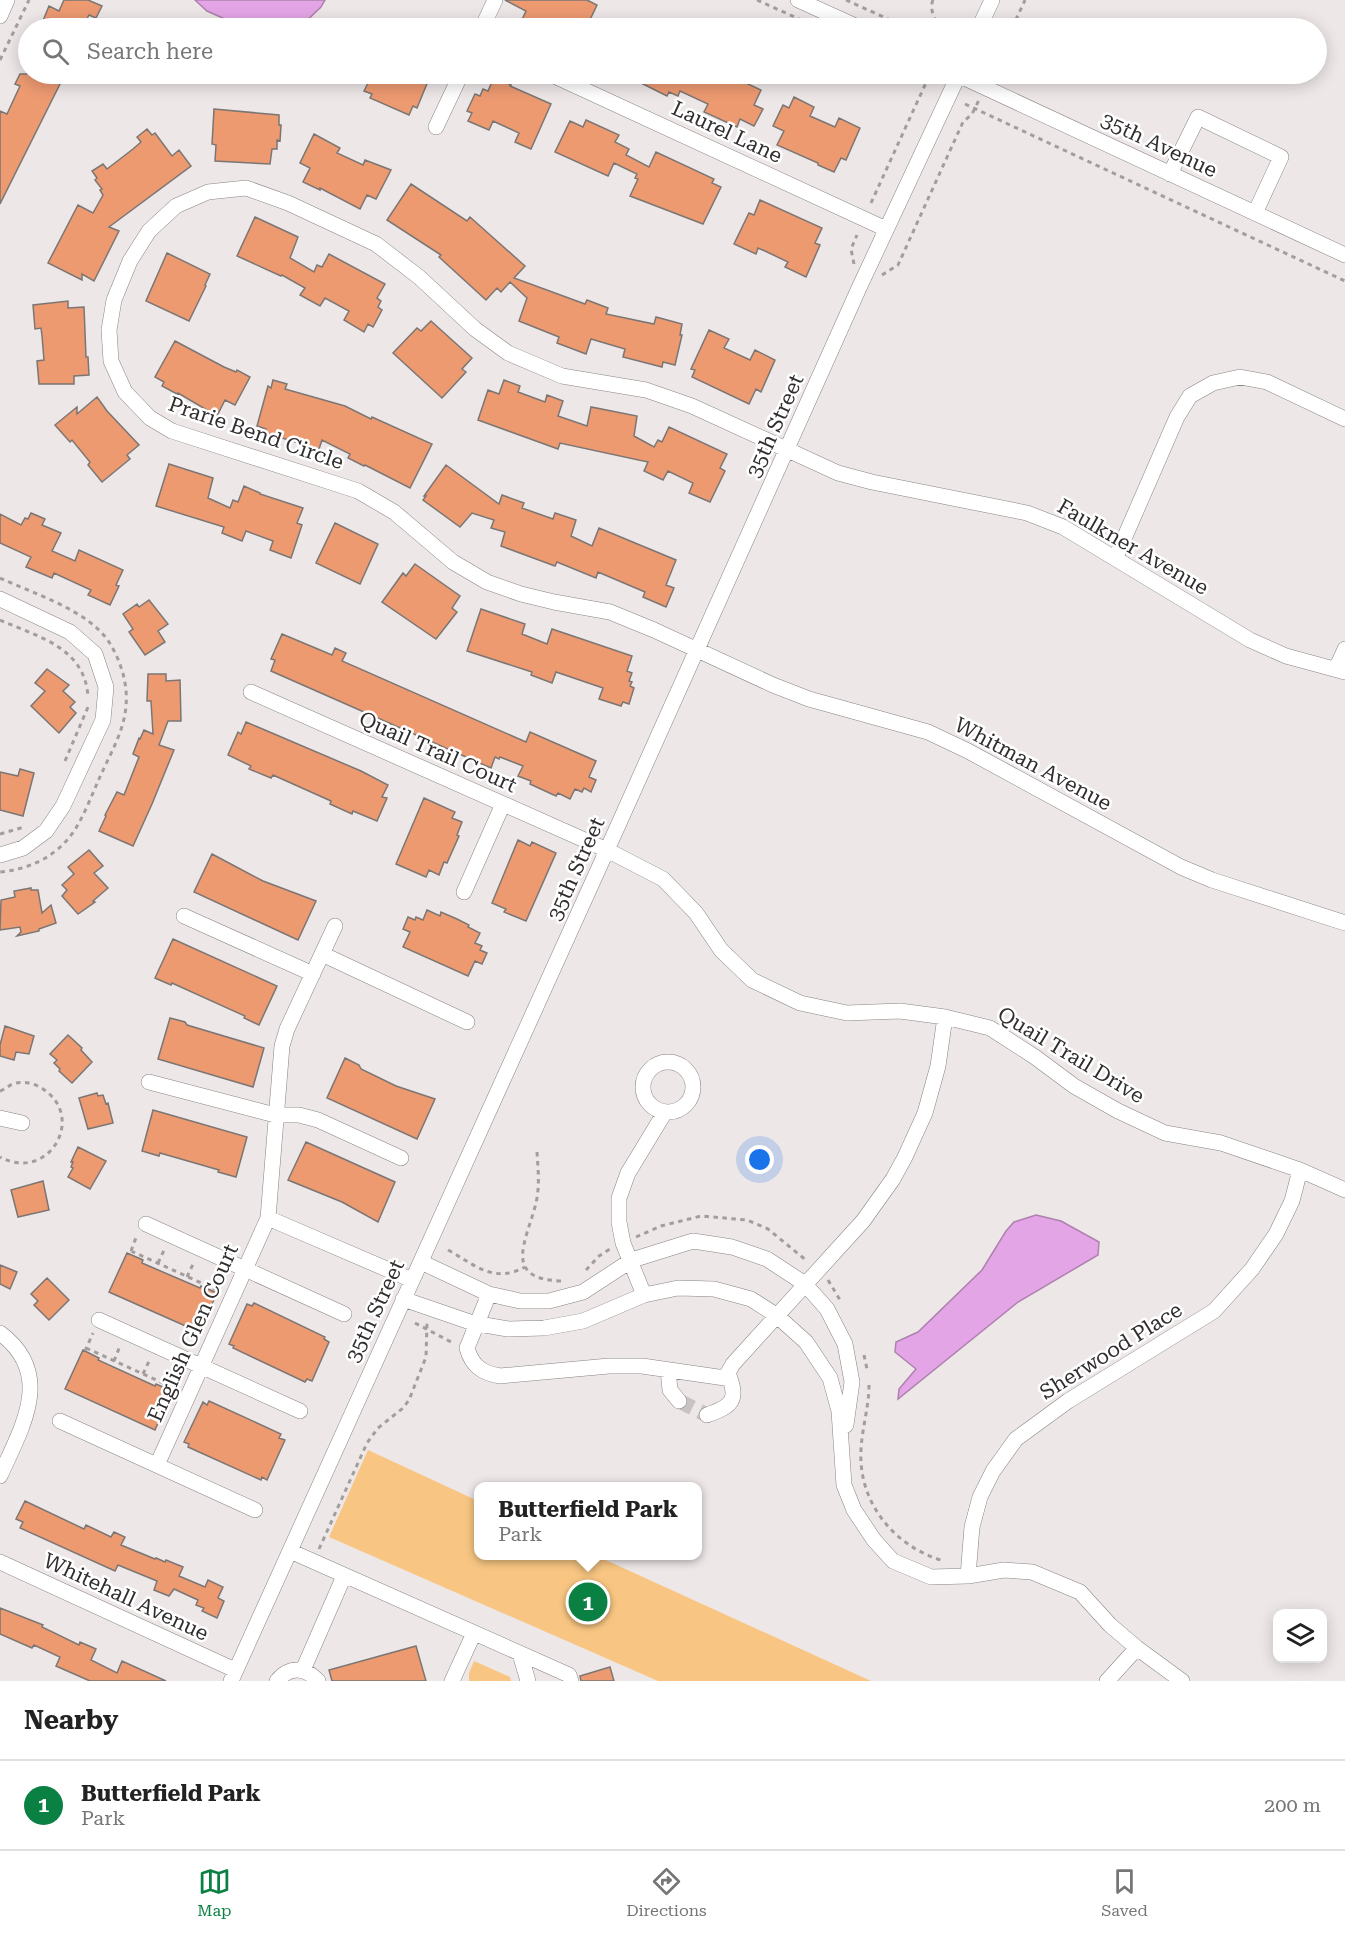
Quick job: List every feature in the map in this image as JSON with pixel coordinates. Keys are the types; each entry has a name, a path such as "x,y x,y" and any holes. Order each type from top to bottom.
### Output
{"street":[{"path":"0,16 8,0"},
{"path":"487,18 495,0"},
{"path":"798,0 829,6 846,18"},
{"path":"984,18 992,0"},
{"path":"435,127 456,84"},
{"name":"Laurel Lane","path":"572,84 886,229"},
{"name":"35th Street","path":"233,1676 953,84"},
{"name":"35th Avenue","path":"979,84 1345,255"},
{"path":"1170,174 1198,117 1281,156 1255,213"},
{"name":"Prarie Bend Circle","path":"698,650 610,612 521,594 487,582 453,562 394,512 358,490 172,431 150,418 125,392 111,361 109,330 114,300 130,261 149,231 176,206 208,192 246,188 288,203 376,244 419,277 475,329 508,353 562,376 646,390 692,406 788,450"},
{"path":"1116,557 1177,417 1190,396 1213,383 1240,377 1267,382 1345,419"},
{"name":"Faulkner Avenue","path":"788,450 838,473 1027,513 1063,526 1250,640 1286,656 1340,671"},
{"path":"0,599 70,632 95,654 106,687 103,720 63,806 46,831 23,849 0,855"},
{"path":"1340,671 1345,649"},
{"name":"Whitman Avenue","path":"698,650 773,686 809,699 928,732 968,751 1181,867 1212,880 1345,923"},
{"name":"Quail Trail Court","path":"251,692 608,850"},
{"path":"464,892 503,804"},
{"name":"Quail Trail Drive","path":"608,850 663,879 696,913 721,950 752,980 800,1003 847,1013 900,1011 945,1017 990,1028 1074,1086 1165,1133 1221,1143 1300,1170 1345,1190"},
{"path":"183,916 313,974"},
{"name":"English Glen Court","path":"157,1465 268,1218 282,1046 287,1029 335,926"},
{"path":"322,954 467,1023"},
{"path":"489,1294 468,1348 475,1365 489,1375 500,1377 609,1366 642,1366 725,1378 733,1364 776,1315 863,1221 893,1179 925,1113 938,1066 945,1017"},
{"path":"149,1082 275,1114 299,1115 318,1120 401,1158"},
{"path":"645,1294 623,1243 619,1222 619,1198 628,1173 665,1112"},
{"path":"0,1118 22,1123"},
{"name":"Sherwood Place","path":"968,1576 972,1527 980,1497 993,1471 1016,1439 1068,1401 1214,1311 1252,1269 1276,1234 1292,1201 1300,1170"},
{"path":"268,1218 412,1280"},
{"path":"147,1224 344,1314"},
{"path":"421,1262 489,1294 520,1301 549,1301 583,1292 632,1260 693,1241 732,1247 767,1259 805,1284 827,1309 845,1344 852,1382 842,1448"},
{"path":"403,1299 478,1323 508,1329 544,1328 573,1323 591,1318 645,1294 678,1288 714,1288 751,1299 776,1315 806,1342 830,1378 839,1411 844,1485 854,1510 874,1540 893,1561 931,1577 968,1576 1005,1570 1032,1572 1080,1592 1110,1625 1182,1681"},
{"path":"99,1320 300,1411"},
{"path":"0,1333 11,1341 24,1359 30,1381 31,1398 26,1417 0,1476"},
{"path":"668,1370 670,1390 679,1401"},
{"path":"707,1415 726,1408 732,1398 733,1386 728,1373"},
{"path":"60,1420 255,1510"},
{"path":"290,1551 569,1675 571,1681"},
{"name":"Whitehall Avenue","path":"0,1562 233,1676"},
{"path":"303,1670 344,1576"},
{"path":"452,1681 474,1633"},
{"path":"1107,1681 1137,1648"},
{"path":"520,1654 528,1681"},
{"path":"277,1681 289,1671 303,1670 318,1681"}],"path":[{"path":"20,18 29,0"},
{"path":"757,0 797,18"},
{"path":"846,0 886,18"},
{"path":"933,0 931,5 935,18"},
{"path":"1016,18 1024,0"},
{"path":"0,60 18,23"},
{"path":"871,203 926,84"},
{"path":"965,104 1345,281"},
{"path":"898,265 963,122 974,109"},
{"path":"851,249 857,235"},
{"path":"0,578 76,613 96,627 105,636 116,655 123,673 126,698 120,731 72,834 46,858 24,868 0,872"},
{"path":"0,620 61,648 82,671 87,684 88,705 62,768"},
{"path":"0,834 15,831 30,822"},
{"path":"537,1152 538,1193 521,1252 525,1267 535,1277 567,1280"},
{"path":"581,1274 598,1256 615,1247"},
{"path":"448,1250 491,1273 513,1273 525,1267"},
{"path":"131,1251 232,1297"},
{"path":"825,1276 845,1307"},
{"path":"317,1553 367,1443 378,1428 409,1400 426,1357 428,1318"},
{"path":"415,1323 458,1346"},
{"path":"86,1348 188,1394"},
{"path":"863,1352 868,1374"},
{"path":"869,1385 861,1459 863,1477 872,1502 886,1524 906,1543 922,1553 946,1561"}],"shaded area":[{"path":"195,0 325,0 309,18 223,18 207,11"},
{"path":"1036,1215 1061,1221 1099,1242 1098,1255 1018,1302 898,1399 899,1389 916,1369 895,1352 896,1342 918,1332 982,1270 1014,1222"},
{"path":"368,1450 474,1499 474,1560 606,1560 871,1681 658,1681 329,1537"},
{"path":"474,1661 510,1677 511,1681 469,1681 469,1673"}],"building":[{"path":"64,0 88,0 102,6 96,18 89,15 87,18 44,18 49,6 59,11"},
{"path":"505,0 587,0 597,5 591,18 523,18 526,11"},
{"path":"18,78 18,84 60,84 0,204 0,111 7,114 20,86 15,84"},
{"path":"368,84 427,84 417,108 413,106 409,115 370,98 372,94 364,91"},
{"path":"491,84 509,84 551,104 531,149 515,142 519,133 493,121 489,130 468,121 472,113 467,111 475,94 480,96 483,89 488,91"},
{"path":"643,84 748,84 761,90 754,105 763,109 754,126 740,119 737,127 704,112 708,104 680,91 678,96 669,92 667,96"},
{"path":"794,97 814,107 810,116 835,127 839,118 860,128 846,160 841,158 834,172 777,145 784,131 773,126 783,105 789,108"},
{"path":"214,109 279,115 280,141 277,140 277,149 272,149 270,164 215,161 216,145 212,144"},
{"path":"586,120 619,135 615,142 629,149 626,155 649,167 656,152 714,179 712,183 721,187 703,224 630,196 638,179 635,178 637,174 614,163 608,176 555,152 570,121 583,127"},
{"path":"147,129 152,135 155,133 172,156 179,150 191,166 109,227 119,231 94,281 82,274 82,280 48,263 78,205 93,213 103,195 92,171 103,164 107,169 141,142 137,137"},
{"path":"314,134 340,148 337,153 363,165 365,160 391,170 376,199 367,195 360,209 320,188 320,190 303,182 310,168 300,163"},
{"path":"411,184 467,221 470,217 525,266 514,278 585,304 587,300 608,308 606,314 654,324 656,317 682,324 680,335 682,335 675,365 663,362 662,367 623,357 625,349 591,339 586,354 557,343 559,337 519,321 527,298 510,282 501,292 497,288 486,300 439,257 441,255 387,220"},
{"path":"760,200 822,228 815,243 820,245 806,277 785,267 788,262 765,251 758,248 756,254 734,244 749,213 754,215"},
{"path":"255,217 298,237 290,258 314,272 317,265 322,267 329,254 385,284 377,298 381,301 378,307 382,310 373,327 368,324 364,332 344,320 349,311 325,298 320,306 300,295 305,288 282,275 237,256"},
{"path":"167,253 210,274 189,321 146,301"},
{"path":"68,301 68,308 84,307 89,375 74,376 74,384 39,384 37,361 44,360 41,328 35,329 33,305"},
{"path":"431,321 472,358 462,369 466,372 442,398 393,353 417,328 421,331"},
{"path":"709,330 729,339 724,348 750,360 755,350 775,360 761,392 756,389 749,404 692,377 695,370 691,369"},
{"path":"175,341 224,367 236,372 237,370 250,377 235,405 225,400 217,416 162,386 164,382 155,377"},
{"path":"273,380 287,384 285,389 345,406 432,444 410,488 348,458 350,454 322,440 319,449 265,433 266,429 257,426 268,386 271,388"},
{"path":"504,380 520,386 518,392 545,402 547,395 563,401 558,416 587,426 591,407 637,416 634,436 654,447 658,440 662,442 669,427 727,454 720,468 725,471 710,502 689,493 693,483 668,471 663,480 644,471 648,462 560,443 558,449 478,420 488,390 499,394"},
{"path":"97,397 139,445 127,455 130,459 102,482 88,465 90,462 72,440 70,442 55,425 77,407 77,414"},
{"path":"169,464 213,478 208,498 230,508 233,500 238,502 244,486 260,494 303,508 297,523 302,525 291,558 270,550 273,541 246,531 242,541 222,533 224,527 156,506"},
{"path":"446,465 499,504 502,495 524,503 522,508 553,519 555,513 576,520 571,536 592,546 599,528 676,560 666,585 674,588 666,607 643,597 645,592 598,572 596,578 557,562 555,566 501,546 505,532 491,528 494,520 472,513 460,527 423,500"},
{"path":"31,513 45,519 42,525 61,533 52,551 75,561 79,550 123,570 116,585 119,586 110,605 88,595 91,590 54,573 52,578 26,567 31,557 0,543 0,514 21,525"},
{"path":"335,523 378,544 360,584 316,563"},
{"path":"415,564 460,596 452,608 457,612 436,639 382,602 403,573 406,576"},
{"path":"149,600 168,624 158,631 165,642 145,655 129,632 133,629 123,614 137,604 139,607"},
{"path":"481,609 525,624 522,634 547,644 552,629 632,656 627,671 632,673 629,681 632,682 630,686 634,688 629,704 623,702 621,706 599,699 603,688 556,672 552,683 531,675 532,672 467,651"},
{"path":"282,634 332,655 335,648 346,653 342,661 526,742 530,732 596,761 589,777 596,780 591,792 584,788 582,792 575,789 570,799 558,793 556,796 518,776 523,766 495,757 491,768 271,671 275,660 271,659"},
{"path":"47,669 69,685 63,691 75,702 70,707 76,713 59,733 31,706 45,691 35,683"},
{"path":"148,674 166,674 166,681 180,680 181,721 168,721 159,745 174,750 133,846 99,831 117,792 124,795 139,757 133,754 139,738 144,730 153,734 151,701 147,701"},
{"path":"246,722 361,771 388,785 382,797 387,798 377,821 353,811 352,814 330,804 331,801 273,775 271,778 249,769 251,766 228,755 238,732 241,734"},
{"path":"20,769 34,773 23,816 0,810 0,772 18,776"},
{"path":"424,798 455,812 452,818 462,822 457,835 459,836 447,863 444,862 439,875 429,870 426,877 396,864"},
{"path":"518,840 530,846 532,842 556,853 526,921 504,912 506,909 492,903"},
{"path":"89,850 103,866 94,873 108,888 93,901 95,902 78,914 62,896 67,890 62,885 74,874 68,867"},
{"path":"212,854 263,881 316,901 298,940 194,892"},
{"path":"31,888 31,890 38,890 42,913 51,905 56,923 39,929 39,931 17,936 21,932 20,927 0,930 1,900 15,897 14,891"},
{"path":"427,910 440,916 441,912 469,925 468,927 480,933 475,943 482,946 480,950 487,953 482,964 475,961 468,976 403,947 410,932 403,929 408,917 423,920"},
{"path":"173,939 277,986 259,1025 244,1018 245,1016 172,983 171,985 155,978"},
{"path":"170,1018 264,1048 253,1087 158,1059"},
{"path":"5,1026 34,1036 29,1054 16,1052 14,1060 0,1056 0,1045"},
{"path":"68,1035 82,1048 81,1050 92,1062 72,1083 59,1071 60,1069 54,1063 57,1060 50,1054"},
{"path":"345,1058 359,1065 361,1069 396,1086 435,1099 417,1139 327,1098"},
{"path":"97,1093 98,1096 103,1095 106,1104 108,1103 113,1123 88,1129 79,1098"},
{"path":"153,1110 247,1137 236,1177 160,1153 159,1156 142,1151"},
{"path":"306,1142 395,1182 378,1222 342,1202 288,1180"},
{"path":"78,1147 106,1161 90,1189 68,1177 73,1168 71,1167 73,1162 71,1162"},
{"path":"43,1181 49,1210 18,1217 11,1190"},
{"path":"127,1253 143,1260 142,1263 217,1293 199,1332 109,1292"},
{"path":"0,1265 17,1272 10,1289 0,1284"},
{"path":"47,1278 69,1300 49,1320 34,1305 38,1301 31,1294"},
{"path":"254,1303 325,1337 324,1339 329,1342 312,1381 307,1379 305,1382 229,1344 247,1304 252,1306"},
{"path":"83,1350 99,1358 98,1360 155,1386 156,1384 172,1391 155,1430 65,1389"},
{"path":"209,1401 281,1434 279,1438 285,1440 267,1480 262,1477 261,1480 188,1447 189,1444 184,1442 203,1402 207,1405"},
{"path":"25,1501 84,1529 86,1525 111,1537 114,1532 125,1537 121,1545 155,1559 165,1562 166,1560 183,1567 179,1576 205,1587 208,1580 223,1587 218,1598 224,1601 217,1618 202,1611 204,1608 196,1605 198,1600 174,1589 169,1596 154,1590 157,1581 118,1565 115,1571 20,1528 23,1522 16,1519"},
{"path":"0,1608 43,1625 42,1627 79,1645 80,1642 96,1649 91,1660 117,1673 122,1661 166,1681 90,1681 56,1666 60,1657 34,1645 32,1648 0,1634"},
{"path":"416,1646 426,1681 332,1681 329,1670"},
{"path":"610,1667 614,1681 581,1681 580,1676"}],"tunnel":[{"path":"679,1401 707,1415"}],"place":[{"name":"Butterfield Park","path":"588,1602"}]}
